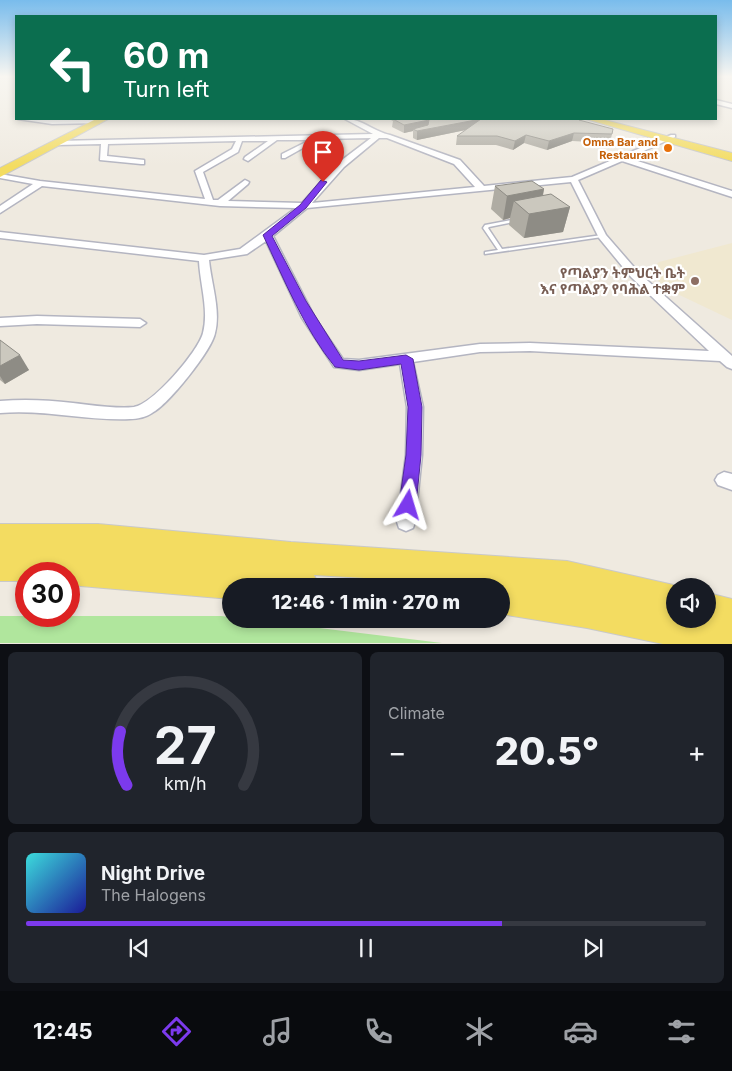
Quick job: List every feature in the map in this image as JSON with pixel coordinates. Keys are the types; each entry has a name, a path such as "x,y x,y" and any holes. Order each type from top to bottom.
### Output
{"main road":[{"path":"0,174 96,120"},
{"path":"0,167 96,120"},
{"path":"595,120 732,152"},
{"path":"608,120 732,157"},
{"path":"0,539 98,539 292,558 446,566 569,592 729,644"},
{"path":"0,565 30,565 222,582"},
{"path":"510,597 569,592 666,601"},
{"path":"716,612 732,616"}],"street":[{"path":"31,120 52,122 96,120"},
{"path":"350,120 378,135"},
{"path":"0,235 204,258 243,252 303,207 341,165 378,135"},
{"path":"57,143 319,138 378,135 397,138 457,162 482,189"},
{"path":"397,138 406,136"},
{"path":"248,159 276,138"},
{"path":"285,156 319,138"},
{"path":"0,174 40,183 210,202 303,207 574,179 671,138"},
{"path":"210,202 200,171 235,150 240,139"},
{"path":"105,142 103,158 140,162"},
{"path":"623,159 732,194"},
{"path":"574,179 602,236 636,275 727,360"},
{"path":"220,203 246,182"},
{"path":"0,210 40,183"},
{"path":"268,235 300,301 331,354 340,364 359,365 480,348 514,347 727,360"},
{"path":"0,407 60,407 129,413 146,410 158,401 176,380 208,335 211,312 204,258"},
{"path":"0,322 37,320 140,323"},
{"path":"406,359 415,407 414,455 406,522"}],"lane":[{"path":"502,251 485,228 522,219"},
{"path":"487,253 602,236"}],"shaded area":[{"name":"የጣልያን ትምህርት ቤት እና የጣልያን የባሕል ተቋም","path":"732,243 732,320 669,290 648,272 659,262"}],"green space":[{"path":"0,616 15,616 15,627 80,627 80,616 221,616 222,628 319,628 442,643 0,643"}],"building":[{"path":"395,120 429,120 404,125"},
{"path":"429,120 476,120 417,131 413,129 428,125"},
{"path":"480,120 579,120 613,129 612,134 574,133 549,141 526,135 515,141 497,136 457,136"},
{"path":"532,181 544,189 507,196 495,186"},
{"path":"551,194 570,207 529,214 514,201"},
{"path":"0,340 20,355 0,366"}],"place":[{"name":"Omna Bar and Restaurant","path":"668,148"},
{"name":"የጣልያን ትምህርት ቤት እና የጣልያን የባሕል ተቋም","path":"695,281"}],"route":[{"path":"323,182 303,207 268,235 300,301 331,354 340,364 359,365 406,359 415,407 414,455 408,505"}]}
